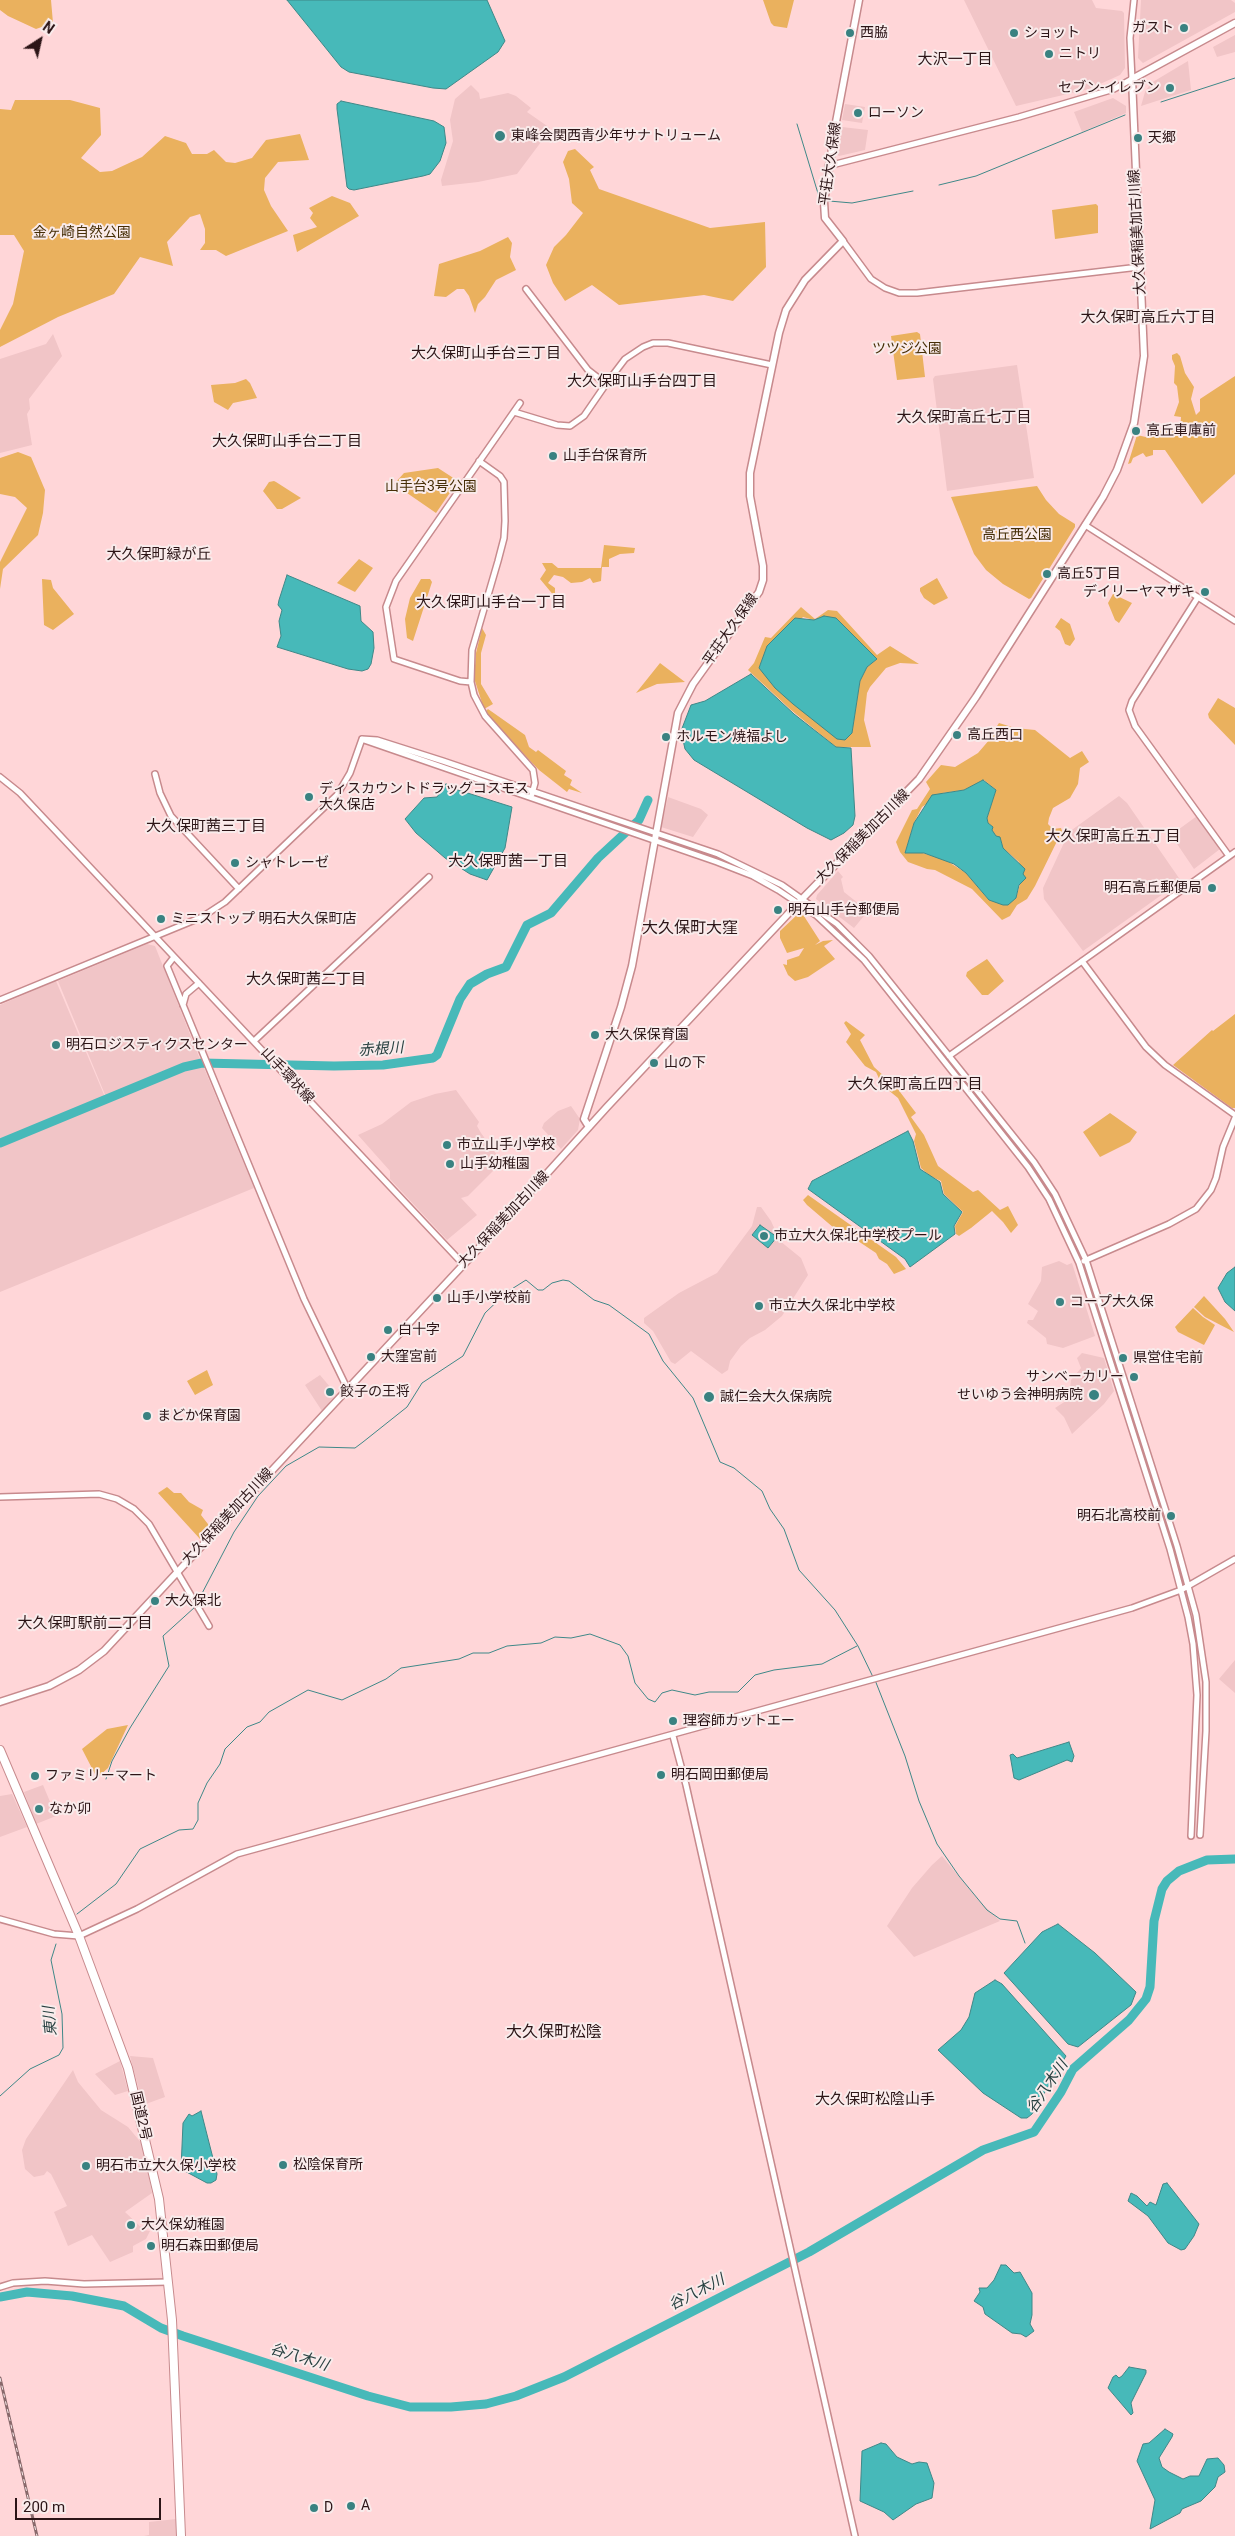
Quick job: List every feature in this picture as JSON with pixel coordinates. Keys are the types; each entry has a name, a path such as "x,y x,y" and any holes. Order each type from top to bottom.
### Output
{"highway":[{"name":"国道2号","path":"0,1750 79,1936 128,2068 159,2199 172,2320 181,2536"}],"main road":[{"name":"平荘大久保線","path":"589,1127 584,1119 627,986 678,713 693,684 759,592 763,580 764,566 750,496 750,473 779,333 790,301 805,280 844,241 827,221 824,214 828,166 859,0"},
{"path":"1132,79 1235,23"},
{"name":"大久保稲美加古川線","path":"0,1702 49,1686 79,1670 104,1651 800,901 920,779 976,697 1085,526 1117,470 1137,408 1144,356 1132,79"}],"street":[{"path":"828,166 1019,117 1114,88 1132,79 1130,38 1134,0"},
{"path":"844,241 871,279 885,288 899,293 917,293 1139,267"},
{"path":"526,289 588,370 606,384"},
{"path":"514,412 557,425 570,426 584,416 625,358 643,347 654,343 668,343 772,365"},
{"path":"471,682 460,681 394,659 386,607 396,581 520,403"},
{"path":"479,461 500,476 504,482 504,538 472,650 471,682 474,695 485,716 533,770 535,775 531,795"},
{"path":"1085,526 1235,621"},
{"path":"1198,597 1132,701 1129,710 1135,726 1229,856"},
{"path":"0,1000 202,917 225,902 337,795 350,773 362,739 377,740 655,840 752,876 800,901 864,960 1028,1166 1050,1199 1079,1263 1181,1590 1193,1644 1196,1673 1191,1836"},
{"path":"155,774 160,793 171,816 239,888"},
{"name":"山手環状線","path":"0,777 20,793 463,1264"},
{"path":"531,795 656,833 718,854 756,870 837,924 855,940 950,1056 1034,1162 1055,1194 1086,1260 1189,1586 1201,1638 1206,1682 1206,1730 1200,1835"},
{"path":"945,1060 1235,852"},
{"path":"254,1041 428,877"},
{"path":"174,957 167,966 304,1299 347,1388"},
{"path":"1079,1263 1169,1224 1196,1208 1211,1190 1216,1178 1223,1147 1235,1117 1165,1065 1146,1047 1082,961"},
{"path":"183,1005 186,994 199,983"},
{"path":"0,1497 99,1494 117,1499 134,1509 149,1524 209,1626"},
{"path":"0,1919 54,1934 79,1936 137,1909 237,1854 673,1736 1132,1608 1181,1590 1235,1559"},
{"path":"673,1736 686,1785 855,2536"},
{"path":"0,2287 13,2283 45,2281 84,2284 168,2282"}],"shaded area":[{"path":"964,0 1092,0 1096,8 1122,11 1124,13 1125,68 1120,75 1089,89 1016,106"},
{"path":"1141,0 1231,0 1235,3 1235,12 1143,63 1138,58"},
{"path":"1235,35 1235,52 1217,57 1213,47"},
{"path":"1188,61 1191,90 1141,106 1145,92 1151,83"},
{"name":"東峰会関西青少年サナトリューム","path":"471,85 479,93 480,99 508,93 516,96 531,108 527,112 550,128 550,130 517,174 478,182 442,186 441,180 453,141 450,120 455,99"},
{"path":"1113,98 1126,106 1126,113 1082,132 1074,112"},
{"path":"845,104 865,107 862,123 842,120"},
{"path":"842,127 868,130 865,150 839,156 835,153"},
{"path":"53,334 62,356 29,399 30,409 27,414 32,445 0,453 0,359 46,344"},
{"path":"1017,365 1034,478 947,491 933,379 935,376"},
{"path":"1119,796 1127,803 1181,881 1083,951 1044,899 1043,888 1069,832"},
{"path":"668,797 701,809 708,815 693,837 661,827"},
{"path":"1197,816 1220,849 1194,869 1171,835"},
{"path":"838,871 843,877 841,879 844,892 868,911 854,928 816,899 817,895"},
{"path":"147,944 155,946 201,1062 195,1062 106,1097 58,981"},
{"path":"56,981 105,1097 0,1140 0,1005"},
{"path":"202,1063 254,1188 0,1292 0,1146"},
{"path":"456,1090 479,1122 477,1126 481,1133 502,1162 468,1196 461,1198 477,1215 447,1240 390,1179 390,1171 358,1135 382,1124 411,1102 435,1094"},
{"path":"571,1106 580,1119 578,1130 561,1149 542,1128 544,1123 558,1111"},
{"path":"757,1207 761,1207 771,1221 780,1241 801,1258 808,1275 782,1316 741,1346 730,1361 728,1370 722,1374 691,1351 675,1364 671,1362 653,1331 644,1323 644,1318 679,1293 717,1273 752,1226"},
{"path":"1059,1261 1067,1265 1072,1263 1095,1336 1063,1348 1047,1344 1046,1338 1027,1323 1028,1320 1033,1320 1038,1311 1028,1304 1041,1281 1042,1267"},
{"path":"1082,1353 1104,1358 1114,1391 1104,1404 1072,1434 1064,1417 1055,1408 1069,1399 1071,1380 1081,1368 1077,1358"},
{"path":"320,1375 336,1394 322,1411 305,1385"},
{"path":"1235,1660 1235,1693 1219,1679"},
{"path":"43,1785 56,1816 36,1824 24,1792"},
{"path":"12,1794 27,1827 0,1837 0,1796"},
{"path":"942,1856 979,1901 1000,1921 914,1957 887,1926 912,1888"},
{"path":"130,2056 153,2058 165,2097 143,2105"},
{"path":"120,2061 128,2091 115,2095 95,2074"},
{"name":"明石市立大久保小学校","path":"73,2070 78,2082 101,2110 128,2127 143,2145 152,2193 125,2212 144,2230 150,2231 146,2239 133,2246 133,2252 110,2262 92,2235 68,2246 54,2212 67,2206 51,2174 47,2171 44,2175 34,2177 25,2169 22,2150 26,2139"},
{"path":"176,2519 177,2536 144,2536 149,2535 149,2522"}],"green space":[{"path":"0,0 51,0 53,23 36,29 8,16 0,10"},
{"path":"763,0 794,0 787,28 774,26 771,23"},
{"name":"金ヶ崎自然公園","path":"15,100 70,100 100,108 101,135 81,158 100,172 112,171 142,157 165,136 186,143 192,154 207,154 214,150 226,162 235,163 252,158 266,140 300,134 309,160 278,162 265,178 264,190 271,206 288,231 226,256 216,250 200,250 205,243 205,229 200,214 190,217 167,242 173,266 140,257 114,294 58,317 0,347 0,330 13,304 24,251 14,235 0,235 0,109 11,110"},
{"path":"575,149 594,167 590,170 599,189 710,228 765,222 766,267 733,301 704,295 619,305 592,285 565,301 553,283 546,265 554,247 583,213 572,203 569,179 563,162 568,151"},
{"path":"332,196 350,203 359,216 297,252 293,235 317,227 310,218 313,213 309,208"},
{"path":"1096,204 1098,206 1098,233 1055,239 1052,210"},
{"path":"508,237 512,243 510,257 516,270 496,280 478,304 475,313 469,296 464,289 457,289 446,297 434,296 439,264 480,251"},
{"name":"ツツジ公園","path":"917,332 920,334 925,377 897,380 891,336"},
{"path":"1177,353 1180,356 1185,373 1194,387 1191,399 1196,415 1200,411 1200,399 1235,376 1235,474 1202,504 1165,450 1153,450 1153,455 1146,457 1143,453 1133,458 1131,463 1128,464 1137,435 1150,438 1156,432 1168,429 1180,431 1181,417 1174,416 1179,402 1177,386 1174,383 1175,366 1172,355"},
{"path":"246,379 257,398 233,403 228,410 214,402 211,385 235,383"},
{"path":"18,452 31,457 45,490 43,513 38,535 3,569 0,589 0,562 27,508 15,497 0,494 0,458"},
{"name":"山手台3号公園","path":"438,468 458,481 436,513 394,484 404,473"},
{"path":"274,481 301,498 282,509 277,509 263,491 269,482"},
{"name":"高丘西公園","path":"1037,486 1046,500 1059,514 1075,524 1075,527 1029,599 1003,584 986,570 974,554 951,497"},
{"path":"604,545 635,548 634,553 620,554 609,559 609,567 602,567 601,581 593,583 590,578 582,582 571,583 563,577 554,575 548,583 555,588 555,597 540,579 546,570 542,563 552,563 558,568 601,568"},
{"path":"359,559 373,568 355,592 337,583"},
{"path":"937,578 948,598 934,605 924,598 920,588"},
{"path":"42,579 51,580 53,588 74,614 53,630 44,625"},
{"path":"421,579 430,579 432,582 413,641 407,638 405,619 410,598"},
{"path":"1113,594 1132,603 1119,623 1115,620 1108,603"},
{"path":"801,607 815,619 828,610 837,611 877,655 890,646 919,664 900,663 886,668 870,687 867,693 864,720 871,747 836,747 791,710 748,670 754,663 765,637 771,638","holes":["803,617 814,620 836,618 877,659 867,667 860,681 852,733 759,668 763,658"]},
{"path":"1061,618 1070,624 1075,639 1070,646 1065,644 1060,631 1055,627"},
{"path":"482,628 486,635 481,653 481,684 493,704 484,709 474,678 476,653"},
{"path":"660,663 685,682 657,684 636,693"},
{"path":"1218,698 1235,708 1235,745 1209,718 1208,714"},
{"path":"488,709 525,735 529,747 536,752 538,750 566,771 564,775 572,780 570,785 582,793 569,789 567,792 539,770 493,722 486,711"},
{"path":"999,723 1015,728 1035,730 1070,758 1082,751 1089,762 1080,768 1078,784 1070,798 1053,808 1048,824 1053,829 1061,828 1062,831 1035,886 1027,899 1017,905 1010,916 1002,920 972,889 935,870 908,862 900,852 896,842 912,810 917,809 930,789 926,782 941,765 955,767 978,753 996,732 995,729","holes":["984,780 996,790 987,818 988,823 993,827 992,830 996,836 1000,838 1003,848 1019,862 1023,874 1016,898 1011,901 989,900 966,873 944,859 915,851 905,853 914,823 922,807 943,793 964,790"]},
{"path":"802,913 820,941 815,945 823,941 833,940 824,946 835,959 808,977 795,981 788,975 783,964 787,965 787,960 799,956 804,948 787,953 780,938 780,931 798,914"},
{"path":"987,959 1004,981 988,995 982,995 966,976 967,972"},
{"path":"1235,1014 1235,1108 1232,1108 1173,1065 1212,1030"},
{"path":"846,1021 865,1035 860,1040 874,1067 897,1088 916,1113 911,1117 924,1135 938,1166 973,1192 978,1190 1000,1210 1008,1206 1018,1225 1011,1233 992,1211 959,1236 956,1234 955,1226 963,1212 944,1194 941,1181 930,1176 921,1168 914,1141 916,1134 898,1098 882,1085 876,1072 865,1066 846,1042 851,1034 844,1023"},
{"path":"1110,1113 1137,1132 1130,1142 1100,1157 1083,1132"},
{"path":"808,1195 896,1257 906,1269 894,1274 887,1264 879,1259 876,1253 858,1241 841,1234 807,1205 803,1200"},
{"path":"1204,1296 1234,1332 1205,1317 1194,1307"},
{"path":"1193,1308 1215,1325 1204,1345 1178,1332 1175,1327"},
{"path":"207,1370 213,1385 195,1395 187,1381"},
{"path":"167,1487 174,1493 181,1493 189,1502 203,1510 201,1515 211,1528 200,1539 158,1493"},
{"path":"128,1725 108,1768 97,1778 82,1749 107,1729"}],"water":[{"path":"287,0 487,0 505,41 498,52 446,89 433,88 349,72 341,67"},
{"path":"341,101 434,121 444,127 446,143 440,161 430,174 354,190 349,189 347,187 337,109 337,104"},
{"path":"287,575 360,606 361,621 373,632 374,648 371,664 368,669 362,671 348,669 277,647 281,636 279,621 282,610 278,605"},
{"path":"824,616 836,618 877,659 867,667 860,681 852,733 845,740 837,739 793,704 775,688 759,668 767,646 795,618 814,620"},
{"path":"751,674 794,714 836,747 851,748 855,816 853,825 844,833 831,840 807,828 694,760 685,749 681,731 691,705 705,701"},
{"path":"983,780 996,790 987,818 988,823 993,827 992,830 996,836 1000,837 1003,848 1025,869 1023,874 1026,878 1019,885 1016,898 1008,905 989,900 966,873 954,864 924,853 905,853 914,823 932,795 964,790"},
{"path":"446,784 458,790 512,807 505,848 487,880 470,874 445,858 416,833 405,819 424,798 437,797"},
{"path":"908,1131 913,1141 920,1169 940,1182 943,1194 962,1212 954,1226 955,1234 910,1267 905,1259 808,1189 812,1181"},
{"name":"市立大久保北中学校プール","path":"760,1225 777,1237 768,1248 752,1235"},
{"path":"1235,1267 1235,1311 1225,1302 1218,1288 1227,1273"},
{"path":"1069,1742 1074,1756 1072,1762 1067,1760 1019,1780 1014,1778 1010,1755 1013,1754 1017,1758"},
{"path":"1058,1924 1095,1953 1136,1992 1131,2005 1078,2047 1068,2044 1004,1973 1042,1932"},
{"path":"995,1980 1002,1984 1066,2056 1032,2114 1027,2118 1021,2118 983,2093 938,2050 961,2030 969,2017 975,1993"},
{"path":"201,2111 217,2174 216,2180 211,2183 207,2183 181,2169 183,2123 189,2114 192,2116"},
{"path":"1167,2183 1199,2224 1194,2236 1185,2249 1181,2250 1168,2243 1148,2216 1128,2201 1131,2193 1147,2206 1150,2202 1156,2205 1163,2184"},
{"path":"1001,2265 1006,2265 1014,2273 1020,2272 1032,2293 1030,2324 1034,2331 1026,2337 1021,2334 1012,2333 985,2314 983,2307 974,2301 980,2292 979,2288 987,2288 994,2280"},
{"path":"1129,2367 1146,2370 1131,2403 1133,2413 1131,2415 1108,2388 1113,2377 1116,2375 1119,2378"},
{"path":"1165,2429 1173,2434 1159,2458 1162,2467 1183,2479 1190,2476 1199,2476 1207,2459 1218,2458 1224,2465 1225,2472 1218,2477 1215,2487 1201,2501 1182,2509 1180,2513 1150,2529 1155,2500 1137,2461 1143,2444 1149,2443"},
{"path":"881,2443 886,2444 897,2457 912,2464 919,2462 927,2463 934,2483 932,2498 916,2504 893,2520 884,2512 860,2501 862,2451"}],"waterway":[{"path":"1161,102 1235,78"},
{"path":"939,185 976,176 1125,115"},
{"path":"797,124 820,200"},
{"path":"829,201 852,203 913,191"},
{"name":"赤根川","path":"0,1143 184,1067 202,1063 334,1066 383,1065 433,1058 437,1055 460,999 470,984 487,974 506,967 527,925 551,913 598,858 639,820 648,800"},
{"path":"197,1603 234,1532 258,1496 286,1466 319,1447 355,1448 407,1407 422,1383 463,1356 485,1313 507,1292 526,1280 538,1290 543,1290 552,1283 563,1280 569,1281 594,1300 609,1305 649,1334 663,1361 693,1398 720,1462 734,1468 762,1491 770,1509 784,1529 799,1570 835,1610 858,1646 873,1677"},
{"path":"106,1779 112,1761 130,1728 169,1666 163,1636 195,1607"},
{"path":"77,1914 116,1884 140,1849 179,1830 193,1829 198,1820 198,1803 207,1783 220,1764 225,1749 247,1727 260,1722 269,1712 308,1690 342,1700 386,1679 401,1668 459,1659 473,1653 489,1653 507,1646 541,1643 555,1637 571,1638 590,1634 620,1645 628,1656 635,1683 648,1699 655,1702 662,1693 672,1690 695,1695 709,1692 738,1692 755,1675 774,1670 822,1664 857,1646"},
{"path":"875,1680 905,1756 919,1801 937,1844 959,1876 987,1910 1000,1919 1017,1921 1025,1943"},
{"name":"谷八木川","path":"0,2297 27,2292 72,2296 124,2306 161,2328 183,2336 368,2396 410,2407 451,2407 486,2404 516,2396 564,2377 809,2252 983,2150 1034,2132 1061,2092 1073,2069 1129,2020 1146,1999 1150,1987 1154,1921 1162,1889 1167,1881 1179,1871 1207,1860 1235,1859"},
{"name":"東川","path":"0,2096 30,2069 59,2055 63,2048 62,2014 51,1960 56,1944"}],"railway":[{"path":"0,2378 37,2536"}],"place":[{"name":"ガスト","path":"1184,28"},
{"name":"西脇","path":"850,33"},
{"name":"ショット","path":"1014,33"},
{"name":"ニトリ","path":"1049,54"},
{"name":"セブン-イレブン","path":"1170,88"},
{"name":"ローソン","path":"858,113"},
{"name":"東峰会関西青少年サナトリューム","path":"500,136"},
{"name":"天郷","path":"1138,138"},
{"name":"高丘車庫前","path":"1136,431"},
{"name":"山手台保育所","path":"553,456"},
{"name":"高丘5丁目","path":"1047,574"},
{"name":"デイリーヤマザキ","path":"1205,592"},
{"name":"高丘西口","path":"957,735"},
{"name":"ホルモン焼福よし","path":"666,737"},
{"name":"ディスカウントドラッグコスモス 大久保店","path":"309,797"},
{"name":"シャトレーゼ","path":"235,863"},
{"name":"明石高丘郵便局","path":"1212,888"},
{"name":"明石山手台郵便局","path":"778,910"},
{"name":"ミニストップ 明石大久保町店","path":"161,919"},
{"name":"大久保保育園","path":"595,1035"},
{"name":"明石ロジスティクスセンター","path":"56,1045"},
{"name":"山の下","path":"654,1063"},
{"name":"市立山手小学校","path":"447,1145"},
{"name":"山手幼稚園","path":"450,1164"},
{"name":"市立大久保北中学校プール","path":"764,1236"},
{"name":"山手小学校前","path":"437,1298"},
{"name":"コープ大久保","path":"1060,1302"},
{"name":"市立大久保北中学校","path":"759,1306"},
{"name":"白十字","path":"388,1330"},
{"name":"大窪宮前","path":"371,1357"},
{"name":"県営住宅前","path":"1123,1358"},
{"name":"サンベーカリー","path":"1134,1377"},
{"name":"餃子の王将","path":"330,1392"},
{"name":"せいゆう会神明病院","path":"1094,1395"},
{"name":"誠仁会大久保病院","path":"709,1397"},
{"name":"まどか保育園","path":"147,1416"},
{"name":"明石北高校前","path":"1171,1516"},
{"name":"大久保北","path":"155,1601"},
{"name":"理容師カットエー","path":"673,1721"},
{"name":"明石岡田郵便局","path":"661,1775"},
{"name":"ファミリーマート","path":"35,1776"},
{"name":"なか卯","path":"39,1809"},
{"name":"松陰保育所","path":"283,2165"},
{"name":"明石市立大久保小学校","path":"86,2166"},
{"name":"大久保幼稚園","path":"131,2225"},
{"name":"明石森田郵便局","path":"151,2246"},
{"name":"A","path":"351,2506"},
{"name":"D","path":"314,2508"}],"district":[{"name":"大沢一丁目","path":"955,60"},
{"name":"大久保町高丘六丁目","path":"1148,318"},
{"name":"大久保町山手台三丁目","path":"486,354"},
{"name":"大久保町山手台四丁目","path":"642,382"},
{"name":"大久保町高丘七丁目","path":"964,418"},
{"name":"大久保町山手台二丁目","path":"287,442"},
{"name":"大久保町緑が丘","path":"159,555"},
{"name":"大久保町山手台一丁目","path":"491,603"},
{"name":"大久保町茜三丁目","path":"206,827"},
{"name":"大久保町高丘五丁目","path":"1113,837"},
{"name":"大久保町茜一丁目","path":"508,862"},
{"name":"大久保町大窪","path":"690,929"},
{"name":"大久保町茜二丁目","path":"306,980"},
{"name":"大久保町高丘四丁目","path":"915,1085"},
{"name":"大久保町駅前二丁目","path":"85,1624"},
{"name":"大久保町松陰","path":"554,2033"},
{"name":"大久保町松陰山手","path":"875,2100"}]}
